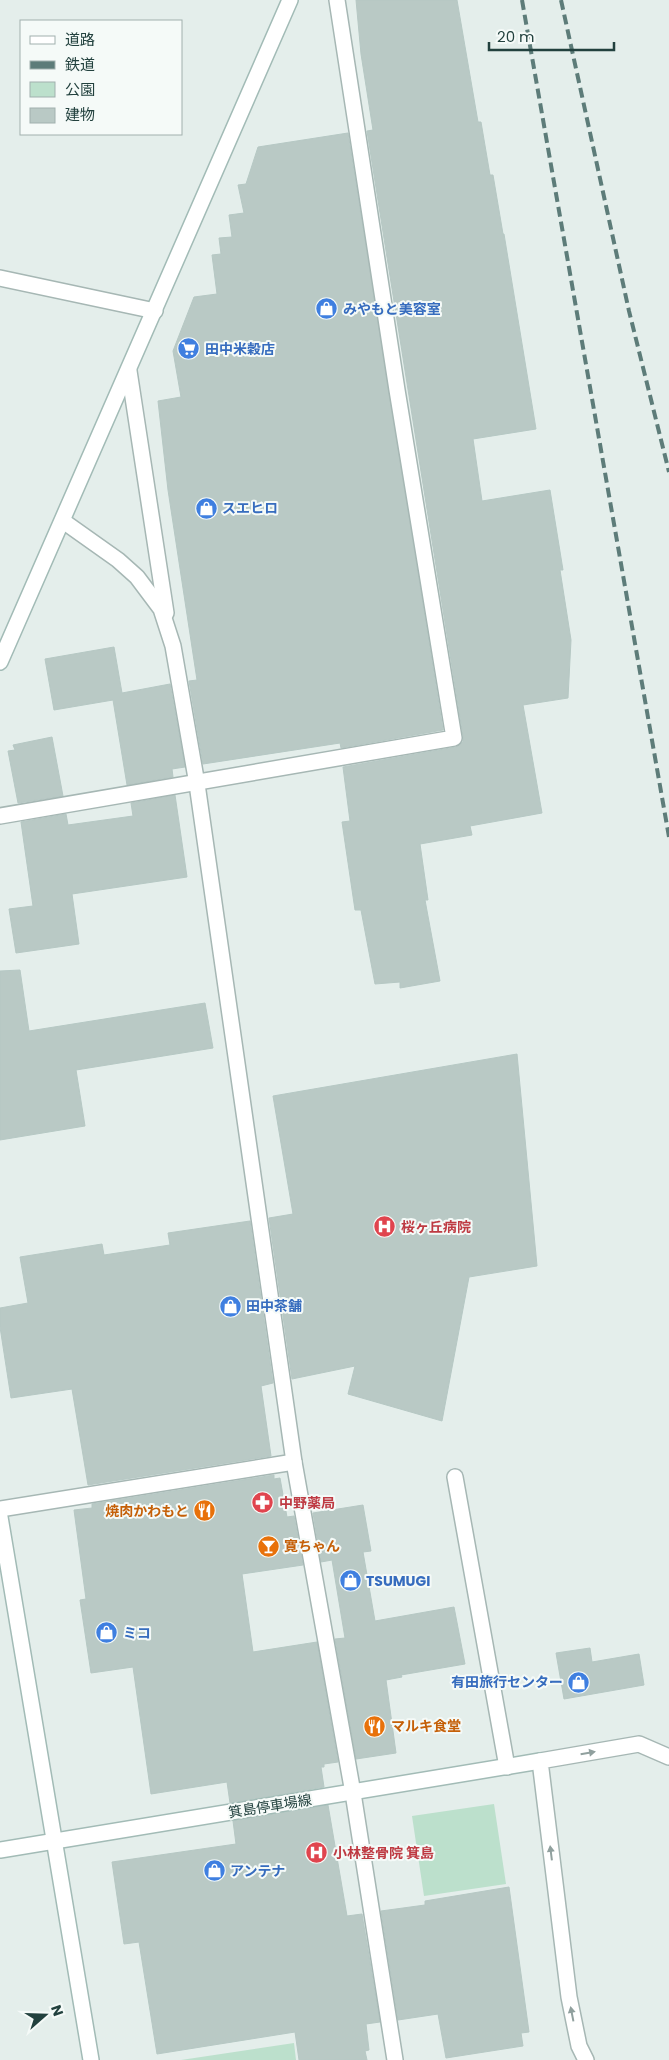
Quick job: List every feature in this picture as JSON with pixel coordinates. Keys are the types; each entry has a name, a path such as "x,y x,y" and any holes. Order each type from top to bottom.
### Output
{"street":[{"path":"0,662 155,312 290,0"},
{"path":"0,816 197,784 454,738 397,390 337,0"},
{"path":"0,278 155,312"},
{"path":"129,371 168,627 197,784 294,1462 353,1793 395,2060"},
{"path":"63,521 118,560 137,577 161,609 168,627"},
{"path":"0,1508 294,1462"},
{"path":"455,1477 507,1767"},
{"path":"0,1517 56,1842 91,2060"},
{"name":"箕島停車場線","path":"0,1850 353,1793 639,1744 669,1757"},
{"path":"540,1761 569,1997 579,2046 586,2060"}],"green space":[{"path":"494,1804 506,1884 424,1896 412,1816"},
{"path":"294,2043 296,2060 181,2060"}],"building":[{"path":"356,0 457,0 478,122 481,122 490,175 493,175 504,234 536,429 473,439 482,501 550,490 563,570 560,570 571,640 568,698 523,705 542,813 470,826 472,835 420,844 428,900 425,900 440,981 400,988 400,982 375,984 361,910 355,910 342,822 350,821 343,767 456,747 463,742 463,736 367,131 373,130 361,54"},
{"path":"348,133 443,730 341,748 340,743 203,764 189,681 197,680 168,490 158,401 181,397 173,351 194,297 217,294 212,255 221,254 219,238 232,237 229,215 244,213 238,185 246,184 258,147"},
{"path":"114,647 122,693 170,684 185,767 172,769 173,777 127,785 113,700 54,710 45,659"},
{"path":"52,737 63,796 18,803 8,751 15,750 13,745"},
{"path":"175,795 187,877 72,894 79,944 16,953 9,909 33,906 21,822 66,814 68,825 133,816 131,803"},
{"path":"20,970 29,1031 205,1003 213,1048 76,1070 85,1126 0,1140 0,971"},
{"path":"517,1054 537,1266 469,1277 442,1421 348,1394 355,1366 292,1379 269,1218 293,1214 273,1096"},
{"path":"250,1221 273,1383 261,1386 271,1456 88,1485 72,1389 11,1398 0,1327 0,1308 28,1303 20,1257 102,1244 104,1255 170,1245 168,1233"},
{"path":"274,1475 274,1479 280,1478 287,1517 294,1516 303,1565 242,1574 253,1652 317,1642 338,1762 324,1764 324,1767 321,1767 324,1787 230,1803 227,1782 151,1794 133,1667 91,1673 80,1600 86,1599 74,1510 92,1508 92,1504"},
{"path":"363,1505 371,1551 363,1552 375,1621 454,1607 465,1664 401,1675 402,1677 386,1680 396,1753 356,1759 335,1639 345,1638 332,1560 321,1562 313,1513"},
{"path":"590,1648 592,1662 639,1654 644,1685 564,1699 556,1653"},
{"path":"328,1805 347,1916 362,1914 380,2022 366,2024 369,2050 365,2051 367,2060 299,2060 295,2032 157,2054 139,1942 124,1944 112,1862 236,1844 233,1821"},
{"path":"509,1887 529,2032 521,2033 523,2046 446,2058 438,2014 398,2020 381,1911 425,1905 425,1901"}],"railway":[{"path":"522,0 669,837"},
{"path":"561,0 629,311 669,472"}],"place":[{"name":"みやもと美容室","path":"327,309"},
{"name":"田中米穀店","path":"189,349"},
{"name":"スエヒロ","path":"206,508"},
{"name":"桜ヶ丘病院","path":"385,1227"},
{"name":"田中茶舗","path":"230,1306"},
{"name":"中野薬局","path":"263,1503"},
{"name":"焼肉かわもと","path":"205,1511"},
{"name":"寛ちゃん","path":"268,1546"},
{"name":"TSUMUGI","path":"350,1581"},
{"name":"ミコ","path":"107,1633"},
{"name":"有田旅行センター","path":"579,1682"},
{"name":"マルキ食堂","path":"375,1726"},
{"name":"小林整骨院 箕島","path":"317,1853"},
{"name":"アンテナ","path":"214,1871"}]}
